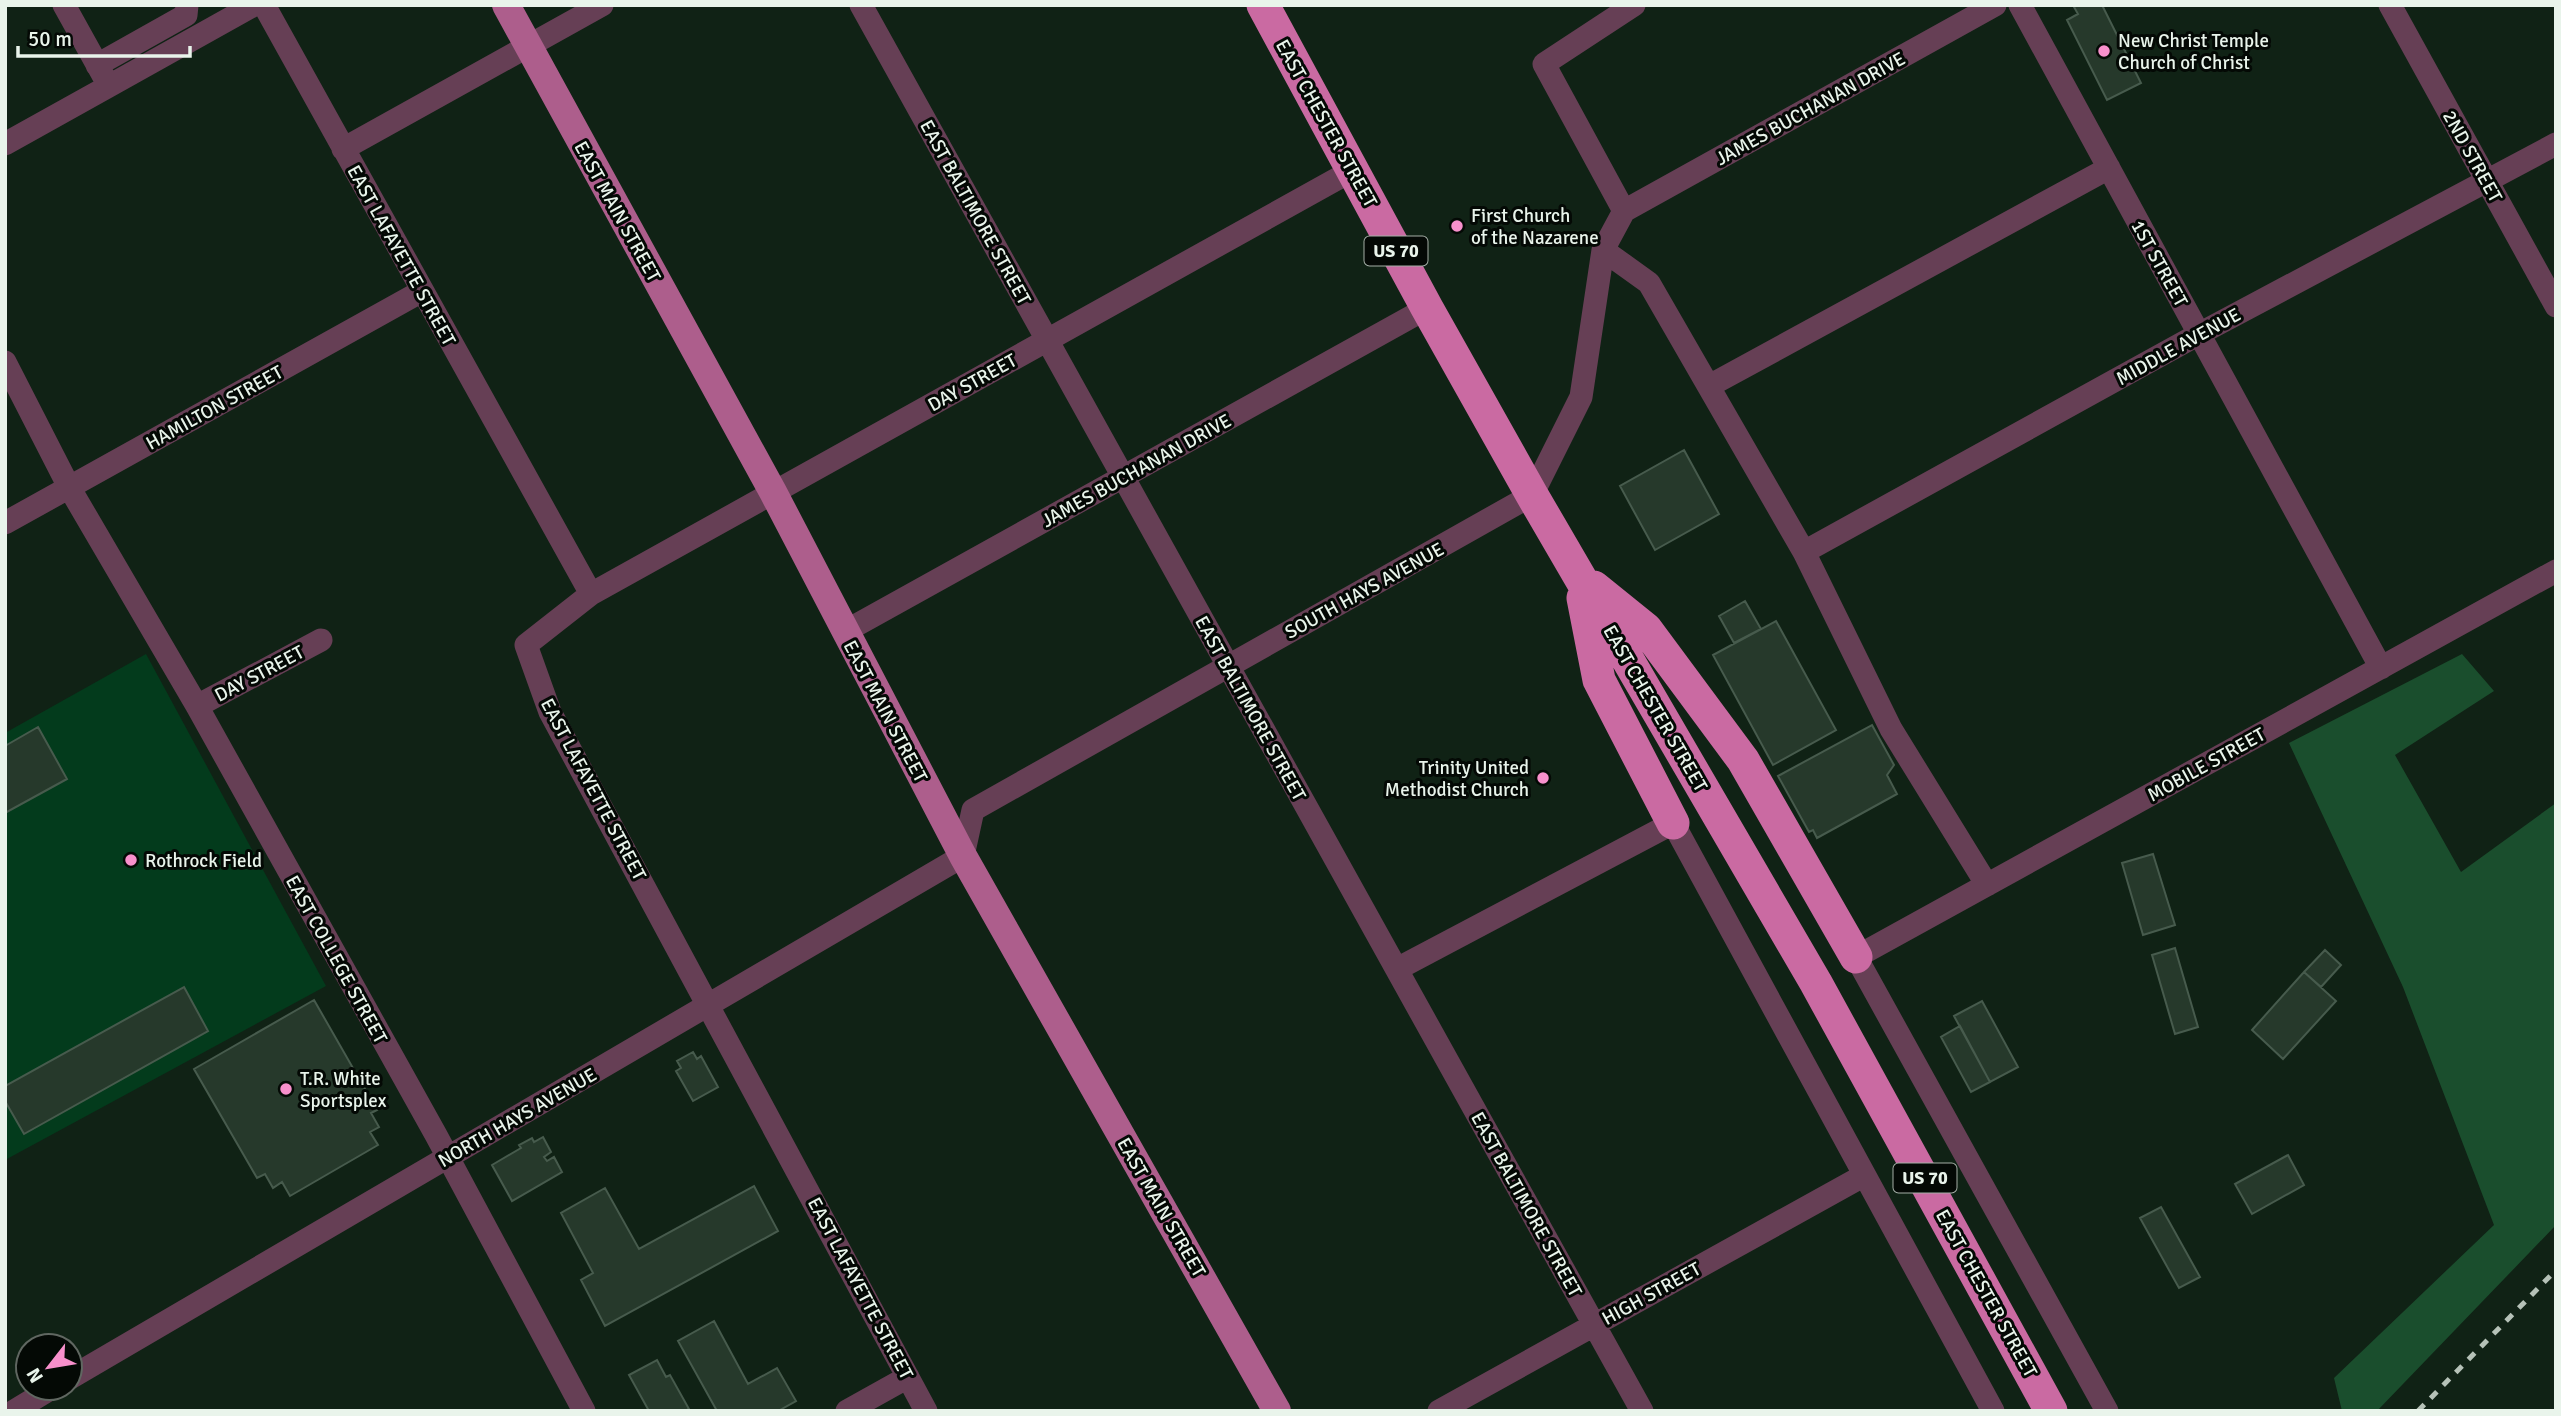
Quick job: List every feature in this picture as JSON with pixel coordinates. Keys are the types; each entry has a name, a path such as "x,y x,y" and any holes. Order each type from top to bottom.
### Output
{"highway":[{"name":"EAST CHESTER STREET","path":"1263,5 1427,308 1532,495 1795,946 2051,1411"},
{"path":"1579,575 1599,680 1673,823"},
{"path":"1579,575 1646,629 1743,760 1856,957"}],"main road":[{"name":"EAST MAIN STREET","path":"506,5 773,492 963,856 1277,1411"}],"street":[{"path":"64,5 109,86"},
{"path":"97,65 187,15 187,5"},
{"path":"5,144 254,5"},
{"name":"EAST LAFAYETTE STREET","path":"264,5 591,594 526,645 550,712 710,1005 926,1411"},
{"path":"343,149 603,5"},
{"name":"EAST BALTIMORE STREET","path":"861,5 1642,1411"},
{"name":"JAMES BUCHANAN DRIVE","path":"1624,211 1995,5"},
{"name":"1ST STREET","path":"2020,5 2381,668"},
{"name":"2ND STREET","path":"2390,5 2556,306"},
{"path":"1532,495 1581,397 1603,250 1624,211 1544,64 1633,6"},
{"name":"MIDDLE AVENUE","path":"1804,552 2199,334 2556,144"},
{"path":"1709,386 2109,168"},
{"name":"DAY STREET","path":"591,594 1353,170"},
{"path":"1603,250 1649,283 1804,552 1891,729 1987,885"},
{"name":"HAMILTON STREET","path":"5,523 422,291"},
{"name":"JAMES BUCHANAN DRIVE","path":"844,632 1427,308"},
{"name":"EAST COLLEGE STREET","path":"5,362 69,487 197,706 448,1158 584,1411"},
{"name":"SOUTH HAYS AVENUE","path":"963,856 973,810 1532,495"},
{"name":"MOBILE STREET","path":"1856,957 2556,571"},
{"name":"DAY STREET","path":"197,706 321,640"},
{"path":"1396,969 1673,823 1993,1411"},
{"name":"NORTH HAYS AVENUE","path":"84,1370 963,856"},
{"path":"1856,957 2108,1411"},
{"name":"HIGH STREET","path":"1439,1411 1863,1175"},
{"path":"847,1411 908,1377"},
{"path":"13,1411 28,1402"}],"green space":[{"name":"Rothrock Field","path":"146,654 326,986 5,1160 5,733"},
{"path":"2462,654 2494,691 2395,755 2461,872 2556,803 2556,1225 2377,1411 2342,1411 2334,1378 2494,1225 2403,987 2289,743"}],"building":[{"name":"New Christ Temple Church of Christ","path":"2102,5 2141,83 2107,100 2067,20 2078,14 2074,7"},
{"path":"1684,450 1719,514 1655,550 1620,486"},
{"path":"1745,601 1761,629 1734,643 1719,616"},
{"path":"1776,621 1836,730 1773,765 1713,655"},
{"path":"1872,725 1894,765 1887,775 1897,794 1817,838 1813,830 1809,832 1778,776"},
{"path":"38,727 67,779 5,813 5,746"},
{"path":"2153,854 2175,925 2143,935 2122,863"},
{"path":"2175,948 2198,1027 2175,1034 2152,955"},
{"path":"2325,950 2341,965 2321,987 2304,972"},
{"path":"2304,972 2336,1001 2283,1059 2252,1030"},
{"path":"184,987 208,1031 24,1134 5,1101 5,1086"},
{"name":"T.R. White Sportsplex","path":"314,1000 377,1110 371,1113 379,1127 370,1132 378,1145 290,1196 282,1182 273,1188 265,1174 257,1178 194,1069"},
{"path":"1982,1001 2018,1067 1990,1082 1954,1016"},
{"path":"1960,1026 1990,1082 1971,1092 1941,1037"},
{"path":"693,1052 697,1059 701,1056 718,1087 693,1101 676,1071 681,1068 677,1061"},
{"path":"543,1137 551,1152 544,1157 547,1161 554,1157 562,1172 512,1201 492,1165 521,1148 519,1145 532,1138 534,1142"},
{"path":"2288,1155 2304,1185 2252,1214 2235,1184"},
{"path":"754,1186 778,1231 605,1326 581,1280 593,1273 561,1213 605,1188 639,1249"},
{"path":"2161,1207 2200,1277 2179,1288 2140,1218"},
{"path":"714,1321 748,1384 777,1368 796,1401 778,1411 717,1411 678,1341"},
{"path":"657,1360 666,1377 670,1375 689,1409 649,1411 629,1375"}],"railway":[{"path":"2418,1411 2556,1270"}],"place":[{"name":"New Christ Temple Church of Christ","path":"2104,51"},
{"name":"First Church of the Nazarene","path":"1457,226"},
{"name":"Trinity United Methodist Church","path":"1543,778"},
{"name":"Rothrock Field","path":"131,860"},
{"name":"T.R. White Sportsplex","path":"286,1089"}]}
